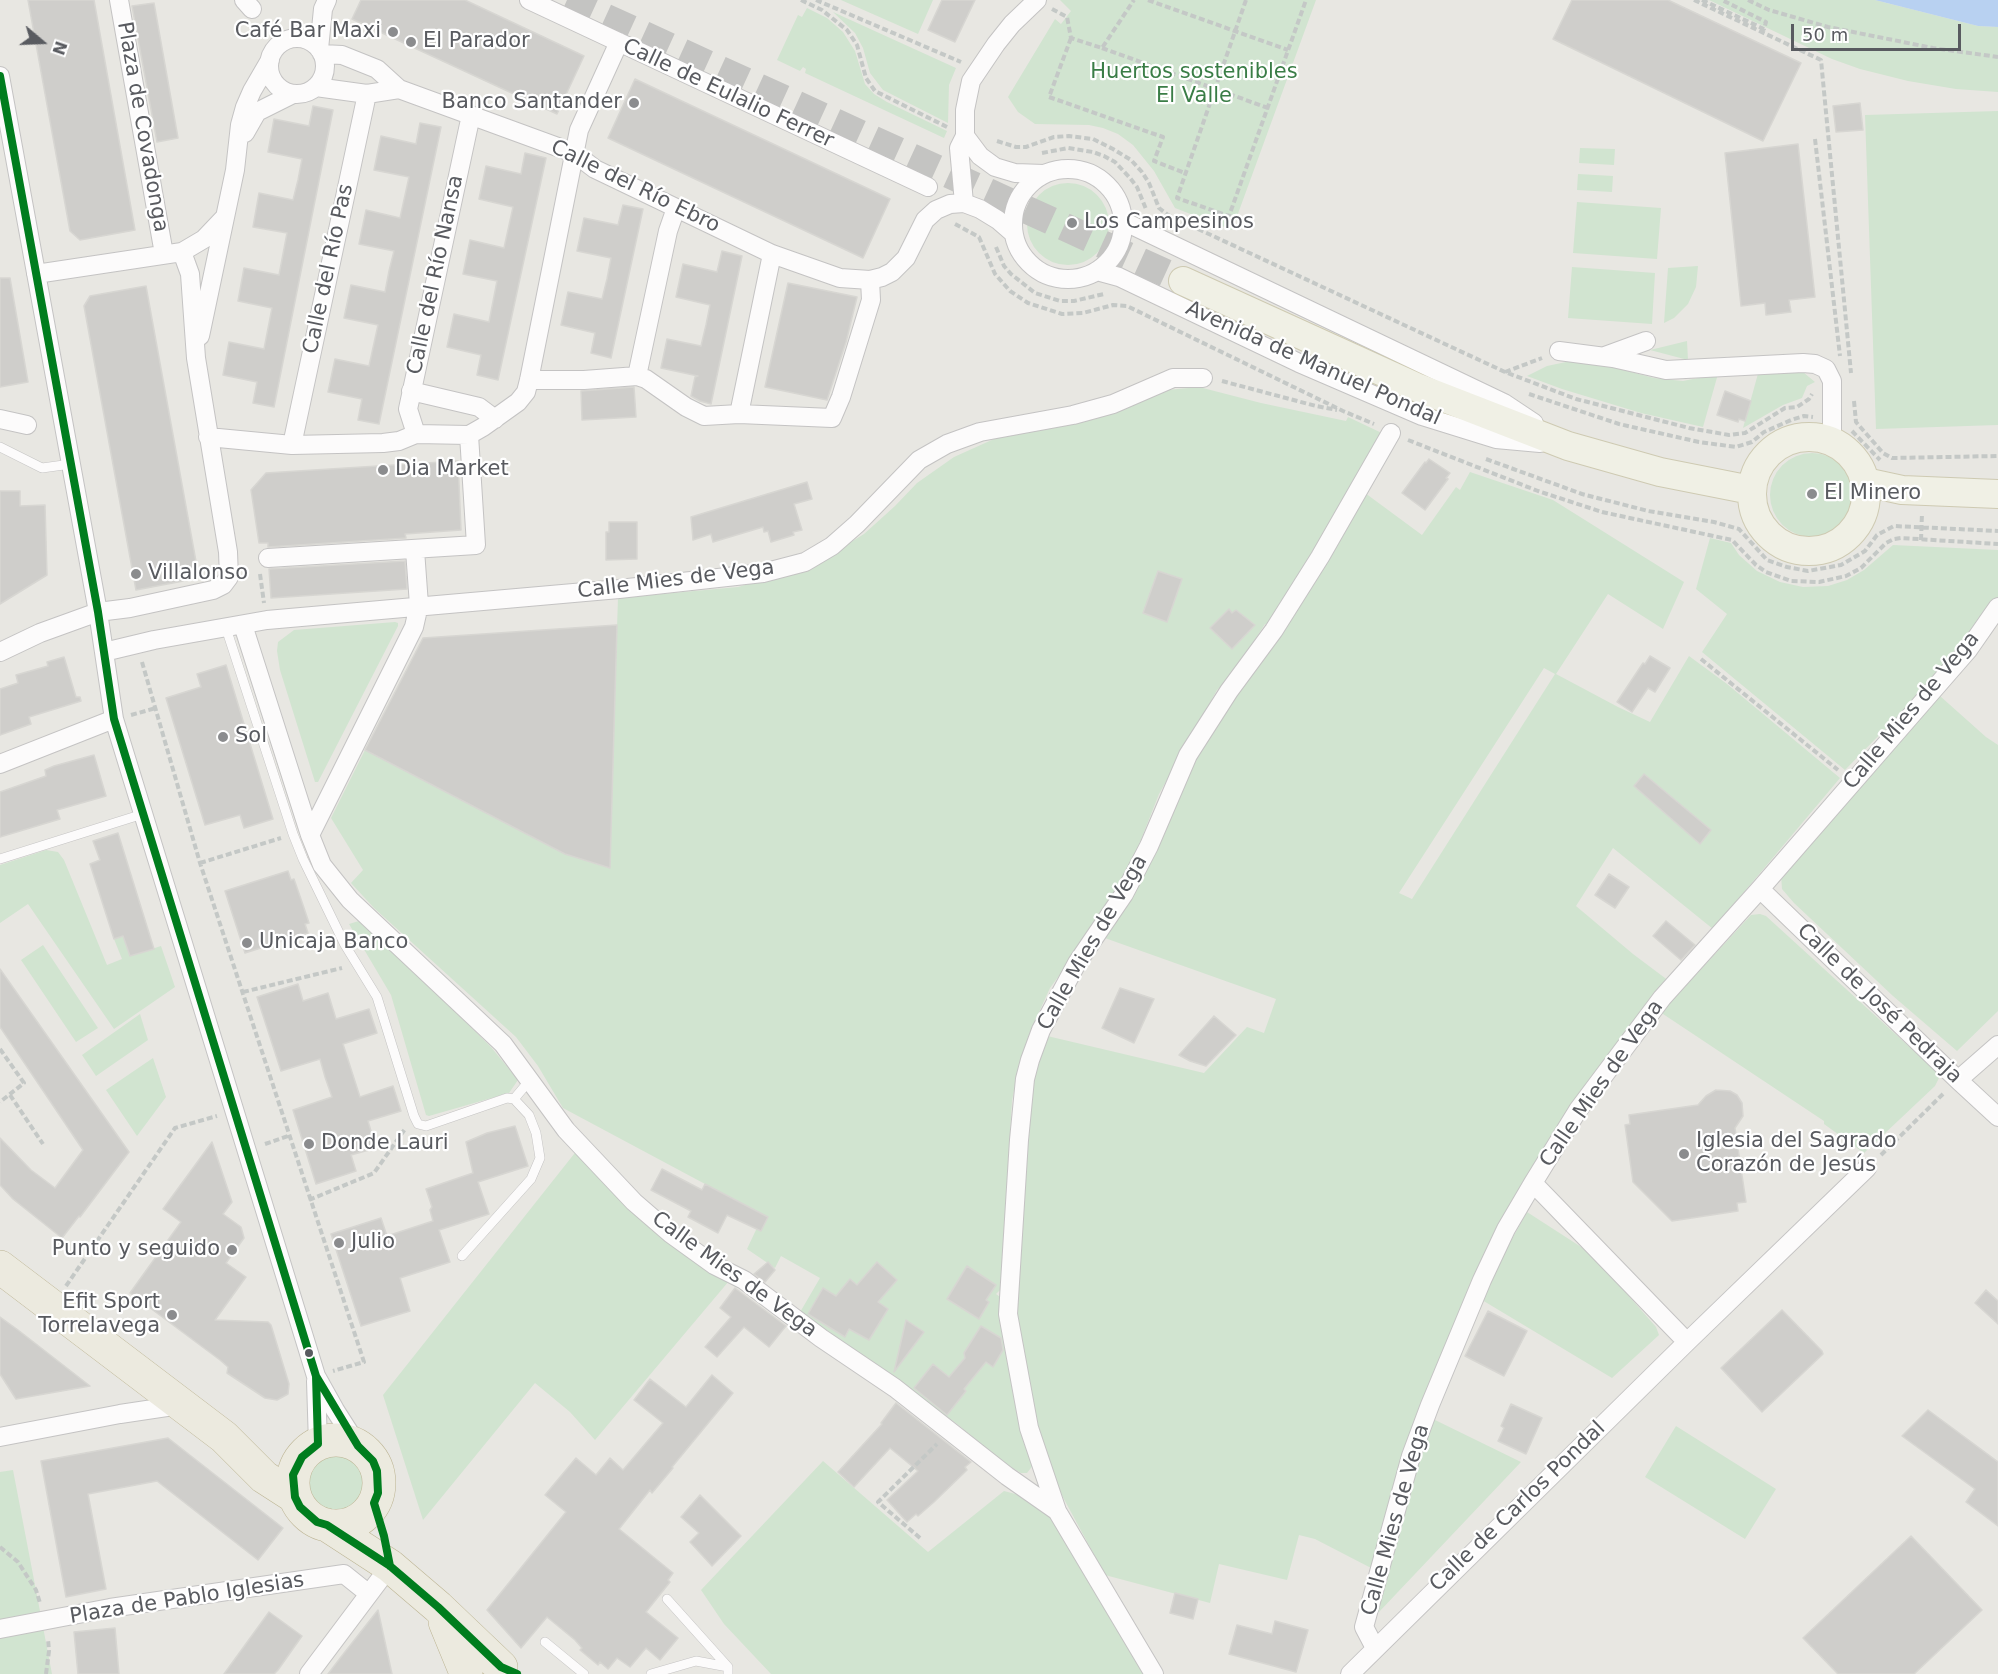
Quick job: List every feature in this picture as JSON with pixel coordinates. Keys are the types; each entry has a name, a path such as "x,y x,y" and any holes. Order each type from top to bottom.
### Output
{"highway":[{"path":"0,1267 224,1437 264,1477 295,1497 307,1515 327,1525 390,1566 509,1670"},
{"path":"224,1437 260,1453 310,1450 337,1440 358,1446 373,1461 377,1471 378,1493 368,1512 349,1524 327,1525"},
{"path":"295,1497 293,1475 310,1450"},
{"path":"374,1503 390,1566"},
{"path":"438,1607 466,1673 484,1666 509,1670"}],"main road":[{"name":"Avenida de Manuel Pondal","path":"1183,281 1416,387 1568,446 1660,472 1751,490"},
{"path":"1871,485 1857,526 1844,540 1827,549 1800,551 1790,549 1773,540 1761,526 1753,509 1751,490 1757,469 1770,451 1789,440 1833,430 1871,485 1902,506 1998,512"},
{"path":"1871,485 1902,490 1998,494"}],"street":[{"name":"Plaza de Covadonga","path":"98,612 201,594 223,585 229,577 228,552 196,358 190,274 173,253 119,0"},
{"name":"Calle de Eulalio Ferrer","path":"529,0 928,187"},
{"path":"964,203 959,148 960,130 968,94 978,70 1012,24 1037,0"},
{"name":"Plaza de Covadonga","path":"196,358 245,107 276,48 288,40 325,5"},
{"path":"316,87 325,72 321,51 325,5"},
{"path":"288,40 305,39 321,51"},
{"path":"208,436 292,445 383,443 399,441 416,434 469,435 518,402 526,392 529,380 579,130 619,42"},
{"name":"Calle del Río Ebro","path":"321,51 342,55 377,69 399,89 574,153 595,169 772,255 840,278 870,280 882,277 900,266 925,220 931,214"},
{"path":"270,60 269,69 277,86 293,94"},
{"path":"0,76 98,612 114,719 316,1376 334,1410 358,1446"},
{"name":"Plaza de Covadonga","path":"240,142 257,112 293,94 301,94 316,87"},
{"name":"Calle del Río Ebro","path":"316,87 367,94 399,89"},
{"name":"Calle del Río Pas","path":"292,445 367,94"},
{"name":"Calle del Río Nansa","path":"416,434 408,409 411,391 471,115"},
{"path":"960,130 980,156 995,167 1015,173 1044,174"},
{"path":"1070,169 1096,176 1106,184 1120,208 1123,221 1120,240 1112,258 1097,271 1075,279 1062,280 1045,275 1030,265 1022,256 1013,234 1012,219 1015,205 1032,182 1044,174 1070,169"},
{"path":"931,214 950,204 964,203 988,214 1013,234"},
{"path":"637,376 668,231 676,208"},
{"name":"Plaza de Covadonga","path":"36,274 173,253 204,239 224,217"},
{"name":"Avenida de Manuel Pondal","path":"1123,221 1504,403 1568,446"},
{"path":"740,414 772,255"},
{"name":"Avenida de Manuel Pondal","path":"1097,271 1119,277 1299,363 1422,416 1496,439 1568,446"},
{"path":"529,380 584,380 637,376 646,379 686,407 704,416 740,414 832,418 841,397 871,300 870,280"},
{"path":"1603,356 1646,341"},
{"path":"1559,351 1603,356 1666,370 1815,364 1826,369 1837,379 1833,430"},
{"name":"Calle Mies de Vega","path":"104,652 267,620 722,579 763,573 805,562 832,546 857,524 919,460 947,444 980,432 1073,415 1113,404 1173,378 1203,378"},
{"path":"411,391 479,407 495,419"},
{"path":"0,419 27,425"},
{"name":"Calle Mies de Vega","path":"1154,1674 1057,1511 1029,1428 1008,1314 1025,1079 1041,1030 1077,963 1124,894 1144,856 1188,755 1229,691 1274,630 1391,433"},
{"path":"264,565 476,545 469,435"},
{"path":"301,834 414,627 419,605 415,550"},
{"name":"Calle Mies de Vega","path":"1376,1648 1364,1628 1411,1456 1482,1280 1506,1229 1533,1183 1578,1110 1662,998 1968,650 1998,607"},
{"path":"0,652 40,633 98,612"},
{"name":"Calle Mies de Vega","path":"235,626 301,834 350,900 502,1044 566,1130 634,1202 671,1234 714,1265 744,1280 821,1338 895,1388 1006,1476 1057,1511"},
{"path":"0,764 114,719"},
{"name":"Calle de José Pedraja","path":"1760,889 1998,1117"},
{"path":"1958,1080 1998,1045"},
{"name":"Calle de Carlos Pondal","path":"1350,1674 1867,1168"},
{"path":"1533,1183 1687,1342"},
{"path":"310,1450 316,1376"},
{"path":"0,1437 180,1405"},
{"path":"309,1674 390,1566"},
{"name":"Plaza de Pablo Iglesias","path":"0,1629 110,1608 344,1574 369,1594"}],"lane":[{"path":"0,447 42,468 71,464"},
{"path":"0,858 143,814"},
{"path":"301,834 308,870 345,945 378,997 418,1124 426,1126 507,1098 514,1099 529,1115 536,1133 540,1158 531,1179 462,1256"},
{"path":"514,1099 530,1080"},
{"path":"667,1599 728,1671"},
{"path":"545,1642 584,1674"},
{"path":"651,1674 696,1660 728,1671"}],"path":[{"path":"801,0 822,10 847,30 857,45 866,78 875,91 960,130 977,128 1000,143 1016,147 1026,147 1054,137 1093,139 1131,160 1145,177 1160,208 1168,215 1505,372 1576,399 1625,413 1729,435 1745,433 1785,408 1797,407 1809,399 1817,387 1852,376 1821,60 1694,0"},
{"path":"816,0 978,70"},
{"path":"1037,0 1067,17 1071,38 1048,97 1162,137 1154,161 1185,173"},
{"path":"1102,48 1134,0"},
{"path":"1148,0 1288,50"},
{"path":"1246,0 1177,198 1229,216 1306,0"},
{"path":"1702,0 1764,29 1766,22 1722,0"},
{"path":"1748,0 1769,10 1828,27 1933,48 1998,57"},
{"path":"1071,38 1268,108"},
{"path":"1815,139 1837,379"},
{"path":"1034,157 1044,152 1068,148 1104,156 1115,162 1137,187 1151,218"},
{"path":"931,214 965,228 979,237 995,274 1010,291 1028,303 1062,314 1083,313 1113,304 1126,306 1391,433 1538,491 1602,512 1732,540 1766,572 1791,581 1819,582 1846,576 1861,568 1886,543 1894,539 1998,544"},
{"path":"1505,372 1559,351"},
{"path":"1203,378 1230,382 1316,406 1343,411"},
{"path":"1526,393 1619,424 1699,442 1736,447 1752,442 1764,432 1804,416 1833,430 1845,424 1856,434 1871,485"},
{"path":"1854,399 1856,422 1883,453 1892,458 1998,456"},
{"path":"264,565 267,620"},
{"path":"137,645 200,863 364,1362 316,1376"},
{"path":"1701,659 1852,782"},
{"path":"200,863 301,834"},
{"path":"243,992 357,964"},
{"path":"0,1049 24,1083 0,1102"},
{"path":"1867,1168 1958,1080"},
{"path":"10,1095 44,1144"},
{"path":"51,1307 175,1128 235,1110"},
{"path":"309,1200 374,1173 414,1116"},
{"path":"920,1538 878,1502 950,1431"}],"green space":[{"path":"841,0 933,0 918,34"},
{"name":"Huertos sostenibles El Valle","path":"1060,0 1316,0 1232,230 1175,208 1154,171 1133,145 1118,134 1089,125 1035,124 1018,112 1008,97 1055,19 1061,24 1071,11"},
{"path":"1709,0 1875,0 1978,26 1998,27 1998,92 1956,89 1908,81 1860,69 1832,59"},
{"path":"807,8 827,18 843,32 855,51 865,84 874,94 947,131 944,138 805,73 806,69 803,67 800,71 777,60 798,15 802,17"},
{"path":"833,12 956,68 949,85 948,123 883,90 870,73 863,48 855,33"},
{"path":"1998,111 1998,425 1876,429 1865,115"},
{"path":"1580,148 1615,149 1614,165 1579,163"},
{"path":"1578,174 1613,176 1612,192 1577,190"},
{"path":"1068,183 1084,186 1097,195 1106,208 1109,224 1106,240 1097,253 1084,262 1068,265 1052,262 1039,253 1030,240 1027,224 1030,208 1039,195 1052,186"},
{"path":"1577,202 1661,208 1657,259 1573,253"},
{"path":"1698,266 1696,287 1688,304 1674,318 1664,323 1668,268"},
{"path":"1572,267 1655,273 1652,324 1568,318"},
{"path":"1687,341 1688,360 1650,350"},
{"path":"1566,362 1584,362 1654,378 1683,381 1718,374 1703,427 1641,413 1527,376 1547,366"},
{"path":"1791,369 1803,372 1815,382 1807,386 1802,398 1783,405 1743,428 1759,370"},
{"path":"1199,387 1346,421 1348,417 1386,435 1268,626 1265,624 1232,676 1217,690 1159,794 1135,855 1110,906 1050,988 1030,1032 1019,1064 1012,1101 1001,1289 996,1294 1003,1299 1034,1464 1027,1473 1021,1473 1004,1463 957,1424 799,1314 820,1278 781,1256 775,1268 747,1249 763,1215 563,1108 538,1066 516,1037 374,908 351,883 363,870 331,818 365,750 565,854 609,868 618,598 738,587 799,569 828,556 864,534 917,483 954,457 994,439 1156,391"},
{"path":"1812,453 1828,456 1842,465 1851,479 1854,495 1851,511 1842,525 1828,534 1812,537 1796,534 1782,525 1773,511 1770,495 1773,479 1782,465 1796,456"},
{"path":"1470,472 1553,500 1684,582 1663,629 1608,594 1556,674 1650,722 1689,656 1727,684 1840,778 1713,929 1613,848 1576,906 1669,981 1615,1045 1587,1084 1501,1232 1373,1569 1315,1539 1299,1535 1287,1580 1219,1564 1210,1603 1105,1575 1058,1488 1038,1436 1018,1326 1016,1282 1031,1073 1043,1035 1204,1073 1247,1027 1264,1033 1276,999 1102,937 1192,762 1361,490 1422,535 1456,487 1460,490","holes":["1544,668 1555,674 1412,899 1399,893","1655,783 1711,830 1700,843"]},
{"path":"1710,538 1731,543 1739,555 1757,571 1780,582 1803,587 1828,586 1847,580 1864,570 1893,545 1998,550 1998,597 1935,678 1845,770 1702,652 1727,614 1696,589"},
{"path":"395,622 398,626 318,782 315,782 280,670 278,642 294,630"},
{"path":"1940,696 1998,745 1998,1011 1957,1051 1893,996 1794,903 1782,889 1781,875"},
{"path":"46,850 58,852 64,860 107,965 122,959 114,939 123,936 130,956 161,946 175,987 114,1029 28,904 0,923 0,865"},
{"path":"1751,915 1766,916 1937,1072 1939,1078 1935,1086 1864,1153 1824,1124 1824,1121 1660,1012"},
{"path":"362,920 491,1047 518,1080 509,1093 426,1115 391,995 349,924"},
{"path":"43,945 98,1028 76,1042 21,960"},
{"path":"140,1014 148,1040 96,1076 82,1055"},
{"path":"153,1058 166,1097 137,1136 106,1090"},
{"path":"578,1149 729,1281 595,1440 570,1412 535,1383 423,1520 383,1395"},
{"path":"1527,1212 1592,1254 1656,1327 1659,1335 1612,1378 1482,1300"},
{"path":"1433,1419 1521,1462 1379,1612 1376,1611 1404,1505"},
{"path":"1676,1426 1776,1489 1745,1539 1645,1477"},
{"path":"336,1453 352,1458 360,1466 365,1482 360,1498 352,1506 336,1511 320,1506 312,1498 307,1482 312,1466 320,1458"},
{"path":"823,1461 928,1552 1004,1491 1027,1497 1050,1515 1151,1674 771,1674 724,1624 701,1590"},
{"path":"13,1470 52,1674 0,1674 0,1472"}],"water":[{"path":"1875,0 1998,0 1998,27 1978,26"}],"building":[{"path":"28,0 94,0 135,230 80,240 70,231"},
{"path":"361,0 465,0 584,56 557,114 352,19"},
{"path":"942,0 975,0 955,42 928,30"},
{"path":"1572,0 1668,0 1801,63 1763,141 1553,39"},
{"path":"154,3 178,138 157,142 132,6"},
{"path":"635,79 890,199 863,258 608,138"},
{"path":"1860,103 1863,130 1836,132 1833,106"},
{"path":"313,106 333,110 274,407 253,403 257,382 223,375 229,342 264,349 272,308 238,301 244,268 279,275 287,233 253,227 259,193 293,200 298,180 302,159 268,152 274,119 309,126"},
{"path":"420,123 441,127 379,424 358,420 362,399 328,392 335,359 369,366 378,325 344,318 351,285 385,292 394,251 359,244 366,210 400,218 409,177 374,170 381,136 416,144"},
{"path":"1798,144 1815,297 1789,300 1791,312 1766,315 1765,303 1741,306 1725,153"},
{"path":"525,153 546,158 498,380 477,375 481,355 447,347 454,314 489,322 497,281 463,274 470,240 504,248 513,207 479,199 486,166 521,174"},
{"path":"623,205 643,209 611,358 591,353 595,333 561,325 568,292 602,299 607,279 611,258 577,251 584,218 618,225"},
{"path":"722,251 742,256 711,404 691,396 695,377 698,376 661,368 667,339 701,346 706,325 710,305 676,297 683,264 717,272"},
{"path":"0,278 10,278 28,382 0,387"},
{"path":"788,283 857,297 846,342 827,400 765,387"},
{"path":"146,286 199,578 136,590 84,306 90,296"},
{"path":"634,387 636,417 582,420 581,391"},
{"path":"1725,391 1751,401 1745,421 1739,419 1738,422 1717,415"},
{"path":"1429,459 1450,473 1425,510 1402,493"},
{"path":"458,461 461,530 405,534 406,538 268,547 268,543 259,543 251,490 266,473"},
{"path":"807,482 812,499 794,504 802,530 793,532 794,535 771,542 768,531 764,532 763,527 713,542 711,534 693,540 691,517"},
{"path":"0,491 20,491 20,506 45,505 47,575 0,604"},
{"path":"609,522 637,522 637,559 606,560 606,532 609,532"},
{"path":"405,561 407,589 271,598 269,569"},
{"path":"1158,571 1182,579 1167,622 1143,613"},
{"path":"1229,609 1232,613 1236,610 1255,625 1232,649 1210,628"},
{"path":"617,625 610,868 565,854 365,750 423,638"},
{"path":"1650,656 1670,668 1655,692 1648,688 1632,712 1617,702"},
{"path":"64,657 76,697 80,697 81,701 29,717 31,724 0,735 0,689 18,683 16,675 48,666 47,662"},
{"path":"226,665 273,819 244,828 240,815 205,825 166,698 201,687 197,674"},
{"path":"94,755 106,796 57,810 60,819 0,837 0,792 46,776 45,770 54,766"},
{"path":"1644,774 1711,830 1700,844 1634,786"},
{"path":"118,833 154,949 130,956 123,936 114,939 90,864 100,860 93,841"},
{"path":"288,871 291,880 294,879 309,923 305,924 308,933 245,953 225,891"},
{"path":"1609,874 1629,887 1615,908 1595,895"},
{"path":"1666,921 1695,945 1681,960 1653,936"},
{"path":"0,969 129,1152 62,1238 13,1199 0,1185 0,1138 31,1170 55,1188 83,1150 0,1027"},
{"path":"298,984 303,1001 328,993 336,1019 369,1009 377,1033 343,1044 360,1097 393,1086 401,1111 368,1121 376,1148 351,1155 356,1171 316,1184 293,1110 332,1097 320,1059 281,1071 257,997"},
{"path":"1120,988 1154,999 1134,1043 1102,1028"},
{"path":"1214,1016 1236,1035 1206,1066 1179,1055"},
{"name":"Iglesia del Sagrado Corazón de Jesús","path":"1716,1090 1730,1091 1737,1095 1742,1103 1743,1116 1735,1128 1746,1202 1737,1203 1738,1211 1672,1221 1633,1182 1625,1125 1630,1124 1629,1115 1698,1105"},
{"path":"515,1126 528,1166 478,1182 489,1214 439,1230 450,1262 400,1278 410,1311 361,1326 331,1234 381,1218 387,1236 433,1221 430,1210 432,1207 426,1189 473,1173 466,1142 487,1133"},
{"path":"212,1142 232,1202 223,1214 241,1227 244,1238 226,1263 246,1277 215,1320 268,1322 271,1325 289,1384 288,1394 277,1400 265,1398 227,1373 228,1367 220,1360 130,1293 181,1222 163,1209"},
{"path":"662,1169 702,1190 705,1184 768,1217 761,1231 727,1215 718,1233 688,1217 691,1211 651,1190"},
{"path":"768,1262 775,1270 765,1282 754,1274"},
{"path":"877,1262 897,1280 878,1302 888,1309 869,1340 849,1329 845,1337 808,1314 823,1288 836,1296 850,1279 857,1285"},
{"path":"967,1266 996,1285 986,1300 989,1302 979,1319 947,1299"},
{"path":"735,1288 786,1326 769,1347 744,1327 717,1357 705,1347 731,1317 720,1308"},
{"path":"1986,1290 1998,1301 1998,1324 1975,1303"},
{"path":"1782,1310 1823,1354 1762,1412 1721,1368"},
{"path":"1488,1311 1527,1331 1504,1376 1465,1356"},
{"path":"0,1317 90,1386 16,1399 0,1374"},
{"path":"906,1320 924,1332 894,1372"},
{"path":"981,1326 1001,1338 1003,1350 993,1367 986,1362 947,1415 914,1388 933,1364 949,1377 965,1358 964,1353"},
{"path":"712,1375 733,1393 673,1468 652,1493 650,1490 619,1529 673,1573 668,1580 670,1582 646,1612 678,1638 660,1660 646,1648 630,1667 617,1658 608,1669 600,1662 598,1665 580,1650 582,1648 575,1640 547,1617 521,1648 487,1610 566,1512 545,1495 576,1458 596,1475 610,1458 623,1470 663,1423 634,1400 650,1379 686,1407"},
{"path":"896,1403 971,1462 965,1467 967,1470 934,1502 907,1522 887,1500 918,1471 890,1448 854,1487 838,1472 882,1424"},
{"path":"1511,1404 1542,1418 1526,1454 1498,1441 1504,1428 1501,1426"},
{"path":"1928,1410 1998,1462 1998,1526 1966,1502 1975,1489 1902,1436"},
{"path":"168,1438 283,1528 258,1560 157,1481 88,1494 106,1589 66,1597 41,1461"},
{"path":"700,1495 741,1536 712,1566 690,1542 699,1533 681,1517"},
{"path":"1911,1536 1982,1610 1914,1674 1838,1674 1803,1638"},
{"path":"1175,1593 1198,1599 1193,1619 1170,1613"},
{"path":"378,1610 392,1674 328,1674 341,1657"},
{"path":"269,1612 302,1636 278,1670 274,1674 224,1674"},
{"path":"1275,1621 1308,1630 1296,1672 1229,1654 1237,1625 1272,1634"},
{"path":"115,1628 119,1674 78,1674 74,1632"}],"tunnel":[{"path":"567,0 1183,281"}],"transit line":[{"path":"0,76 98,612 114,719 316,1376 358,1446 373,1461 377,1471 378,1493 374,1503 390,1566"},
{"path":"316,1376 318,1444 302,1457 293,1475 295,1497 300,1507 317,1522 327,1525 390,1566 438,1607 501,1667 517,1674"}],"place":[{"name":"Café Bar Maxi","path":"393,32"},
{"name":"El Parador","path":"411,42"},
{"name":"Banco Santander","path":"634,103"},
{"name":"Los Campesinos","path":"1072,223"},
{"name":"Dia Market","path":"383,470"},
{"name":"El Minero","path":"1812,494"},
{"name":"Villalonso","path":"136,574"},
{"name":"Sol","path":"223,737"},
{"name":"Unicaja Banco","path":"247,943"},
{"name":"Donde Lauri","path":"309,1144"},
{"name":"Iglesia del Sagrado Corazón de Jesús","path":"1684,1154"},
{"name":"Julio","path":"339,1243"},
{"name":"Punto y seguido","path":"232,1250"},
{"name":"Efit Sport Torrelavega","path":"172,1315"}]}
